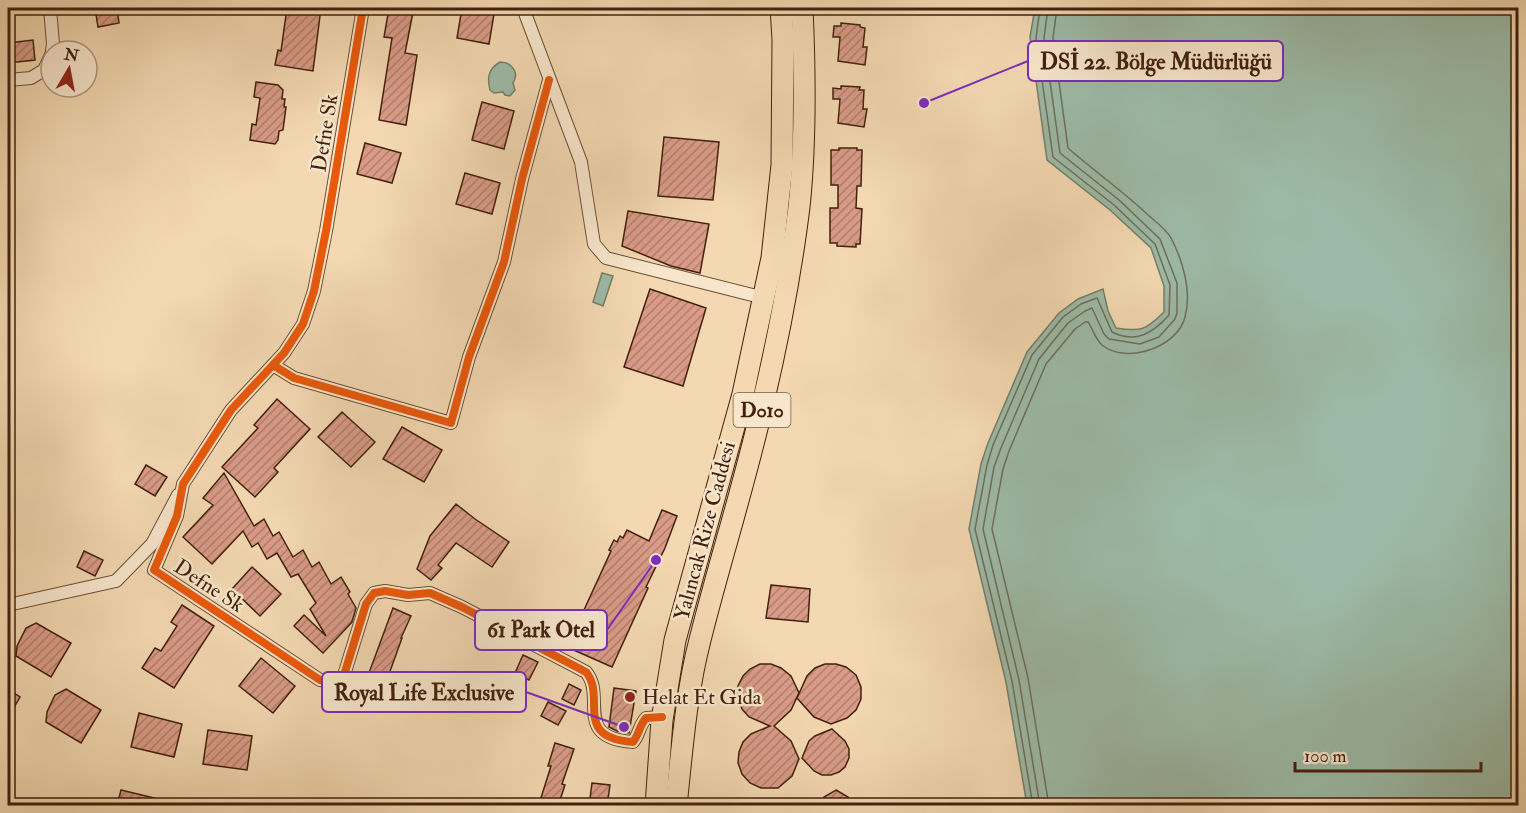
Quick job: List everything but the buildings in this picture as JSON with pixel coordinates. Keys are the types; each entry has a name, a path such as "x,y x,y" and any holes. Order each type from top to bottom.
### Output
{"highway":[{"name":"Yalıncak Rize Caddesi","path":"656,806 662,717 675,640 743,394 772,258 782,165 783,39 781,8"},
{"name":"Yalıncak Rize Caddesi","path":"676,806 683,736 699,641 763,403 791,260 799,205 802,161 804,114 802,8"}],"street":[{"path":"50,8 53,39"},
{"name":"Defne Sk","path":"363,8 341,150 314,291 303,324 284,353 231,410 183,484 177,516 154,570 320,680 336,682 344,675 366,604 374,593 385,591 408,595 430,593 462,607 586,672 592,679 594,715 598,728 609,738 633,742 638,737 640,725 646,718 662,717"},
{"path":"523,8 581,162 594,244 606,258 764,298"},
{"path":"8,80 31,78 39,73"},
{"path":"273,365 294,378 451,423 469,357 504,262 522,179 549,80"},
{"path":"8,605 116,581 152,544 183,484"}],"water":[{"path":"1035,8 1518,8 1518,805 1027,805 1006,682 969,529 981,464 1027,352 1059,313 1078,299 1103,289 1108,311 1116,328 1132,330 1143,328 1164,312 1164,286 1151,248 1110,210 1047,160 1030,37"},
{"path":"500,62 511,66 515,72 513,83 515,90 510,96 503,92 494,93 490,90 489,74"},
{"path":"602,273 613,276 603,306 593,302"}],"cycle path":[{"path":"363,8 326,231 314,291 303,324 284,353 231,410 183,484 177,516 154,570 320,680 336,682 344,675 366,604 374,593 385,591 408,595 430,593 462,607 586,672 592,682 594,715 597,725 603,733 614,739 633,742 646,718 662,717"},
{"path":"273,365 294,378 451,423 469,357 504,262 522,179 549,80"}],"place":[{"name":"DSİ 22. Bölge Müdürlüğü","path":"924,103"},
{"name":"61 Park Otel","path":"656,560"},
{"name":"Helat Et Gida","path":"630,697"},
{"name":"Royal Life Exclusive","path":"624,727"}]}
